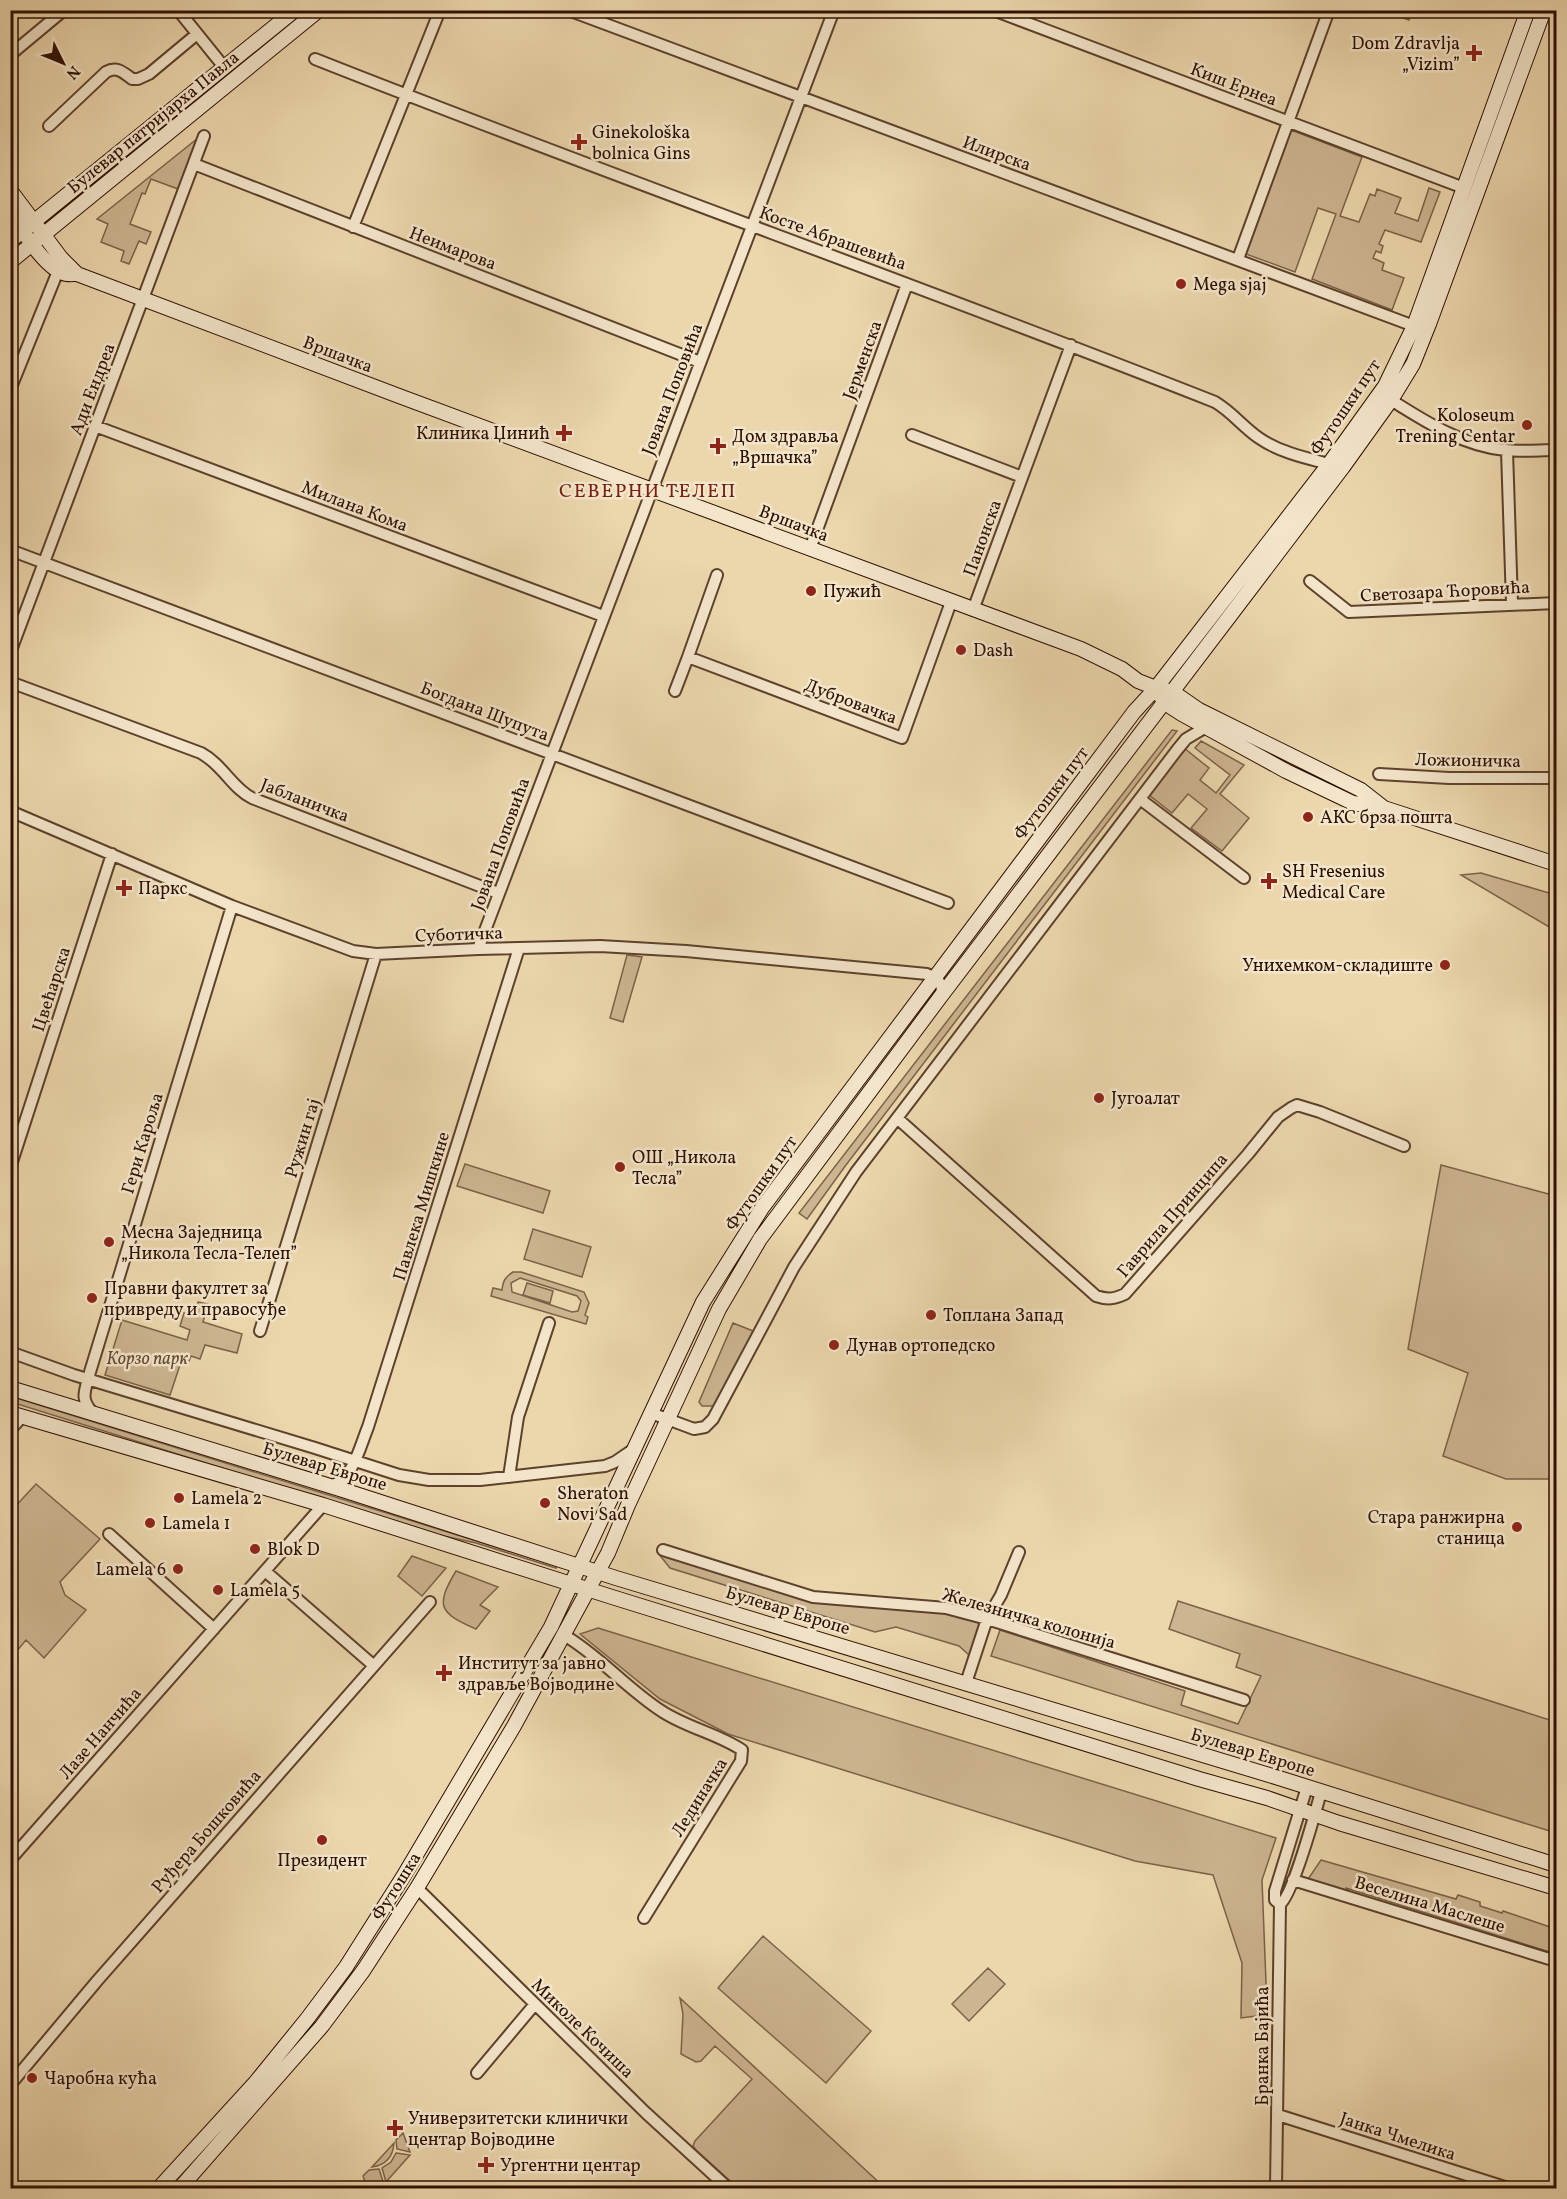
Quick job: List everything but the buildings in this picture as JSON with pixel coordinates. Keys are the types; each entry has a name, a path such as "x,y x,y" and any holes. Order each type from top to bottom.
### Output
{"main road":[{"name":"Булевар патријарха Павла","path":"10,262 28,238 39,228 224,67 295,10"},
{"name":"Булевар патријарха Павла","path":"39,228 319,10"},
{"name":"Футошки пут","path":"572,1584 703,1302 762,1208 1134,712 1156,688 1329,464 1385,386 1414,326 1528,10"},
{"name":"Футошки пут","path":"598,1572 719,1309 760,1239 941,996 1343,467 1390,400 1417,354 1544,10"},
{"path":"10,190 65,262 77,274"},
{"path":"10,211 28,238 58,270"},
{"name":"Булевар патријарха Павла","path":"10,241 28,238"},
{"name":"Вршачка","path":"58,270 67,274 77,274 1081,649 1122,669 1138,681 1156,688 1169,697"},
{"path":"1169,697 1206,727 1286,771 1353,802 1384,808 1557,864"},
{"path":"1169,697 1361,790 1384,808"},
{"name":"Булевар Европе","path":"10,1388 330,1486 598,1572 1321,1791 1557,1865"},
{"path":"16,1415 323,1505 1557,1888"},
{"name":"Футошка","path":"180,2188 322,2026 363,1971 417,1888 514,1726 598,1572"},
{"name":"Футошка","path":"159,2188 255,2083 346,1967 445,1807 551,1627 572,1584"}],"street":[{"path":"10,55 64,10"},
{"path":"178,10 224,67"},
{"path":"353,227 440,10"},
{"name":"Илирска","path":"568,10 801,99 1414,326"},
{"name":"Јована Поповића","path":"478,949 834,10"},
{"name":"Киш Ернеа","path":"993,10 1464,188"},
{"path":"1238,259 1329,10"},
{"path":"49,126 106,72 113,69 120,70 132,79 144,77 197,34"},
{"name":"Косте Абрашевића","path":"315,59 1071,345 1215,402 1260,438 1293,453 1329,464"},
{"name":"Ади Ендреа","path":"10,653 204,136"},
{"name":"Неимарова","path":"194,164 700,362"},
{"path":"10,390 58,270"},
{"name":"Јерменска","path":"810,549 907,284"},
{"name":"Панонска","path":"973,610 1071,345"},
{"path":"1390,400 1446,433 1492,448 1507,451 1557,450"},
{"name":"Милана Кома","path":"95,426 603,616"},
{"path":"912,435 1022,477"},
{"path":"1507,451 1512,603"},
{"name":"Богдана Шупута","path":"10,550 948,903"},
{"path":"675,691 717,575"},
{"name":"Светозара Ћоровића","path":"1310,581 1349,612 1512,603 1557,603"},
{"name":"Дубровачка","path":"687,657 902,738 951,602"},
{"name":"Јабланичка","path":"10,682 201,753 213,760 248,797 498,893"},
{"path":"651,1413 694,1429 705,1427 713,1419 753,1341 801,1257 856,1172 1186,739 1206,727"},
{"name":"Ложионичка","path":"1379,774 1449,778 1557,778"},
{"path":"1140,799 1244,878"},
{"name":"Суботичка","path":"10,811 232,906 353,951 376,954 600,946 686,951 927,974 935,977"},
{"name":"Цвећарска","path":"10,1168 112,854"},
{"name":"Гери Кароља","path":"85,1391 232,906"},
{"name":"Павлека Мишкине","path":"330,1486 340,1482 348,1473 369,1427 519,948"},
{"name":"Ружин гај","path":"260,1332 376,954"},
{"path":"935,977 941,982 943,988 941,996"},
{"name":"Гаврила Принципа","path":"897,1118 1096,1296 1113,1300 1125,1294 1278,1117 1291,1108 1297,1105 1320,1112 1404,1146"},
{"path":"509,1477 518,1417 549,1323"},
{"name":"Булевар Европе","path":"10,1352 88,1380 399,1475 429,1480 458,1481 604,1466"},
{"path":"69,1406 78,1401 85,1391"},
{"path":"85,1391 85,1402 94,1414"},
{"path":"10,1430 16,1415"},
{"path":"604,1466 615,1462 634,1449"},
{"path":"604,1466 616,1470 618,1484"},
{"path":"348,1473 351,1487 361,1496"},
{"name":"Лазе Нанчића","path":"10,1860 323,1505"},
{"path":"109,1534 214,1629"},
{"name":"Железничка колонија","path":"663,1550 813,1597 946,1608 1244,1700"},
{"path":"966,1683 987,1619 1001,1595 1019,1552"},
{"path":"265,1571 373,1665"},
{"name":"Руђера Бошковића","path":"10,2085 97,1981 430,1602"},
{"name":"Лединачка","path":"564,1635 585,1648 630,1688 663,1713 742,1750 741,1761 644,1918"},
{"name":"Бранка Бајића","path":"1280,1904 1275,1900 1275,1891 1307,1787"},
{"name":"Бранка Бајића","path":"1276,2188 1280,1904 1286,1898 1293,1880 1321,1791"},
{"name":"Веселина Маслеше","path":"1293,1880 1557,1961"},
{"name":"Миколе Кочиша","path":"417,1888 683,2148 728,2188"},
{"path":"477,2073 535,2004"},
{"name":"Јанка Чмелика","path":"1278,2115 1508,2188"}],"green space":[{"path":"1383,11 1412,11 1409,20"},
{"path":"1291,130 1362,157 1340,216 1359,222 1370,194 1375,196 1377,189 1401,198 1395,213 1418,221 1429,188 1440,192 1421,242 1385,230 1379,244 1383,246 1381,253 1376,251 1373,258 1384,263 1382,270 1404,278 1392,310 1312,279 1336,214 1318,208 1295,272 1246,254"},
{"path":"198,138 178,189 151,179 145,194 142,193 130,224 151,232 146,244 139,241 129,264 121,261 124,251 101,242 108,224 97,219"},
{"path":"1172,730 1177,731 807,1219 799,1213"},
{"path":"1201,741 1244,765 1220,794 1249,818 1222,851 1191,828 1207,809 1188,794 1172,813 1149,795 1184,748 1209,768 1200,780 1216,793 1230,775 1195,748"},
{"path":"1481,873 1556,895 1556,931 1461,875"},
{"path":"627,955 642,957 623,1022 610,1018"},
{"path":"465,1164 550,1191 543,1213 457,1186"},
{"path":"1441,1165 1556,1196 1556,1479 1506,1479 1443,1456 1468,1373 1408,1349"},
{"path":"533,1229 591,1247 582,1277 524,1259"},
{"path":"521,1272 584,1292 589,1303 585,1315 588,1317 586,1324 491,1296 493,1288 502,1290 510,1274","holes":["520,1278 577,1296 581,1301 578,1311 572,1312 512,1292 511,1283"]},
{"path":"527,1283 553,1291 550,1303 523,1295"},
{"name":"Корзо парк","path":"198,1302 208,1304 203,1322 242,1334 237,1353 205,1345 200,1359 191,1356 189,1361 182,1359 170,1395 105,1375 122,1320 187,1340 190,1330 180,1326 184,1313 194,1316"},
{"path":"733,1323 753,1331 716,1406 702,1406 699,1402"},
{"path":"10,1396 557,1566 556,1568 476,1543 430,1533 11,1402"},
{"path":"36,1484 100,1539 60,1582 65,1595 86,1610 44,1658 26,1640 11,1658 11,1511"},
{"path":"658,1553 811,1602 946,1613 982,1623 970,1656 959,1646 896,1627 875,1632 670,1568"},
{"path":"412,1556 446,1568 422,1596 398,1576"},
{"path":"456,1571 498,1587 480,1605 490,1611 476,1629 454,1618 444,1607 445,1593"},
{"path":"1178,1601 1556,1722 1556,1833 991,1656 1000,1630 1185,1691 1181,1705 1238,1724 1261,1676 1236,1667 1240,1654 1169,1629"},
{"path":"598,1628 1276,1838 1262,1880 1267,2008 1264,2015 1241,2018 1242,1963 1213,1875 1135,1861 728,1734 660,1699 580,1634"},
{"path":"1321,1860 1456,1899 1458,1895 1480,1902 1480,1906 1502,1913 1503,1911 1556,1929 1556,1954 1346,1888 1345,1893 1302,1888"},
{"path":"763,1936 871,2031 826,2083 718,1988"},
{"path":"988,1968 1005,1984 969,2021 952,2004"},
{"path":"680,1998 885,2188 738,2188 696,2150 693,2146 695,2141 752,2079 715,2046 701,2061 696,2062 681,2054 683,2014"},
{"path":"403,2133 410,2152 397,2149 396,2140"},
{"path":"394,2143 388,2160 372,2167"},
{"path":"396,2153 410,2155 386,2182 382,2168 391,2162"},
{"path":"379,2169 385,2188 367,2188 363,2176 369,2170"}],"place":[{"name":"Dom Zdravlja „Vizim”","path":"1474,53"},
{"name":"Ginekološka bolnica Gins","path":"579,142"},
{"name":"Mega sjaj","path":"1181,284"},
{"name":"Koloseum Trening Centar","path":"1527,425"},
{"name":"Клиника Џинић","path":"564,433"},
{"name":"Дом здравља „Вршачка”","path":"718,446"},
{"name":"Пужић","path":"811,591"},
{"name":"Dash","path":"961,650"},
{"name":"АКС брза пошта","path":"1308,817"},
{"name":"SH Fresenius Medical Care","path":"1269,881"},
{"name":"Паркс","path":"124,888"},
{"name":"Унихемком-складиште","path":"1445,965"},
{"name":"Југоалат","path":"1099,1098"},
{"name":"ОШ „Никола Тесла”","path":"620,1167"},
{"name":"Месна Заједница „Никола Тесла-Телеп”","path":"109,1242"},
{"name":"Правни факултет за привреду и правосуђе","path":"92,1298"},
{"name":"Топлана Запад","path":"931,1315"},
{"name":"Дунав ортопедско","path":"834,1345"},
{"name":"Lamela 2","path":"179,1498"},
{"name":"Sheraton Novi Sad","path":"545,1503"},
{"name":"Lamela 1","path":"150,1523"},
{"name":"Стара ранжирна станица","path":"1517,1527"},
{"name":"Blok D","path":"255,1549"},
{"name":"Lamela 6","path":"178,1569"},
{"name":"Lamela 5","path":"218,1590"},
{"name":"Институт за јавно здравље Војводине","path":"444,1673"},
{"name":"Президент","path":"322,1840"},
{"name":"Чаробна кућа","path":"32,2078"},
{"name":"Универзитетски клинички центар Војводине","path":"395,2128"},
{"name":"Ургентни центар","path":"486,2165"}],"district":[{"name":"СЕВЕРНИ ТЕЛЕП","path":"648,490"}]}
